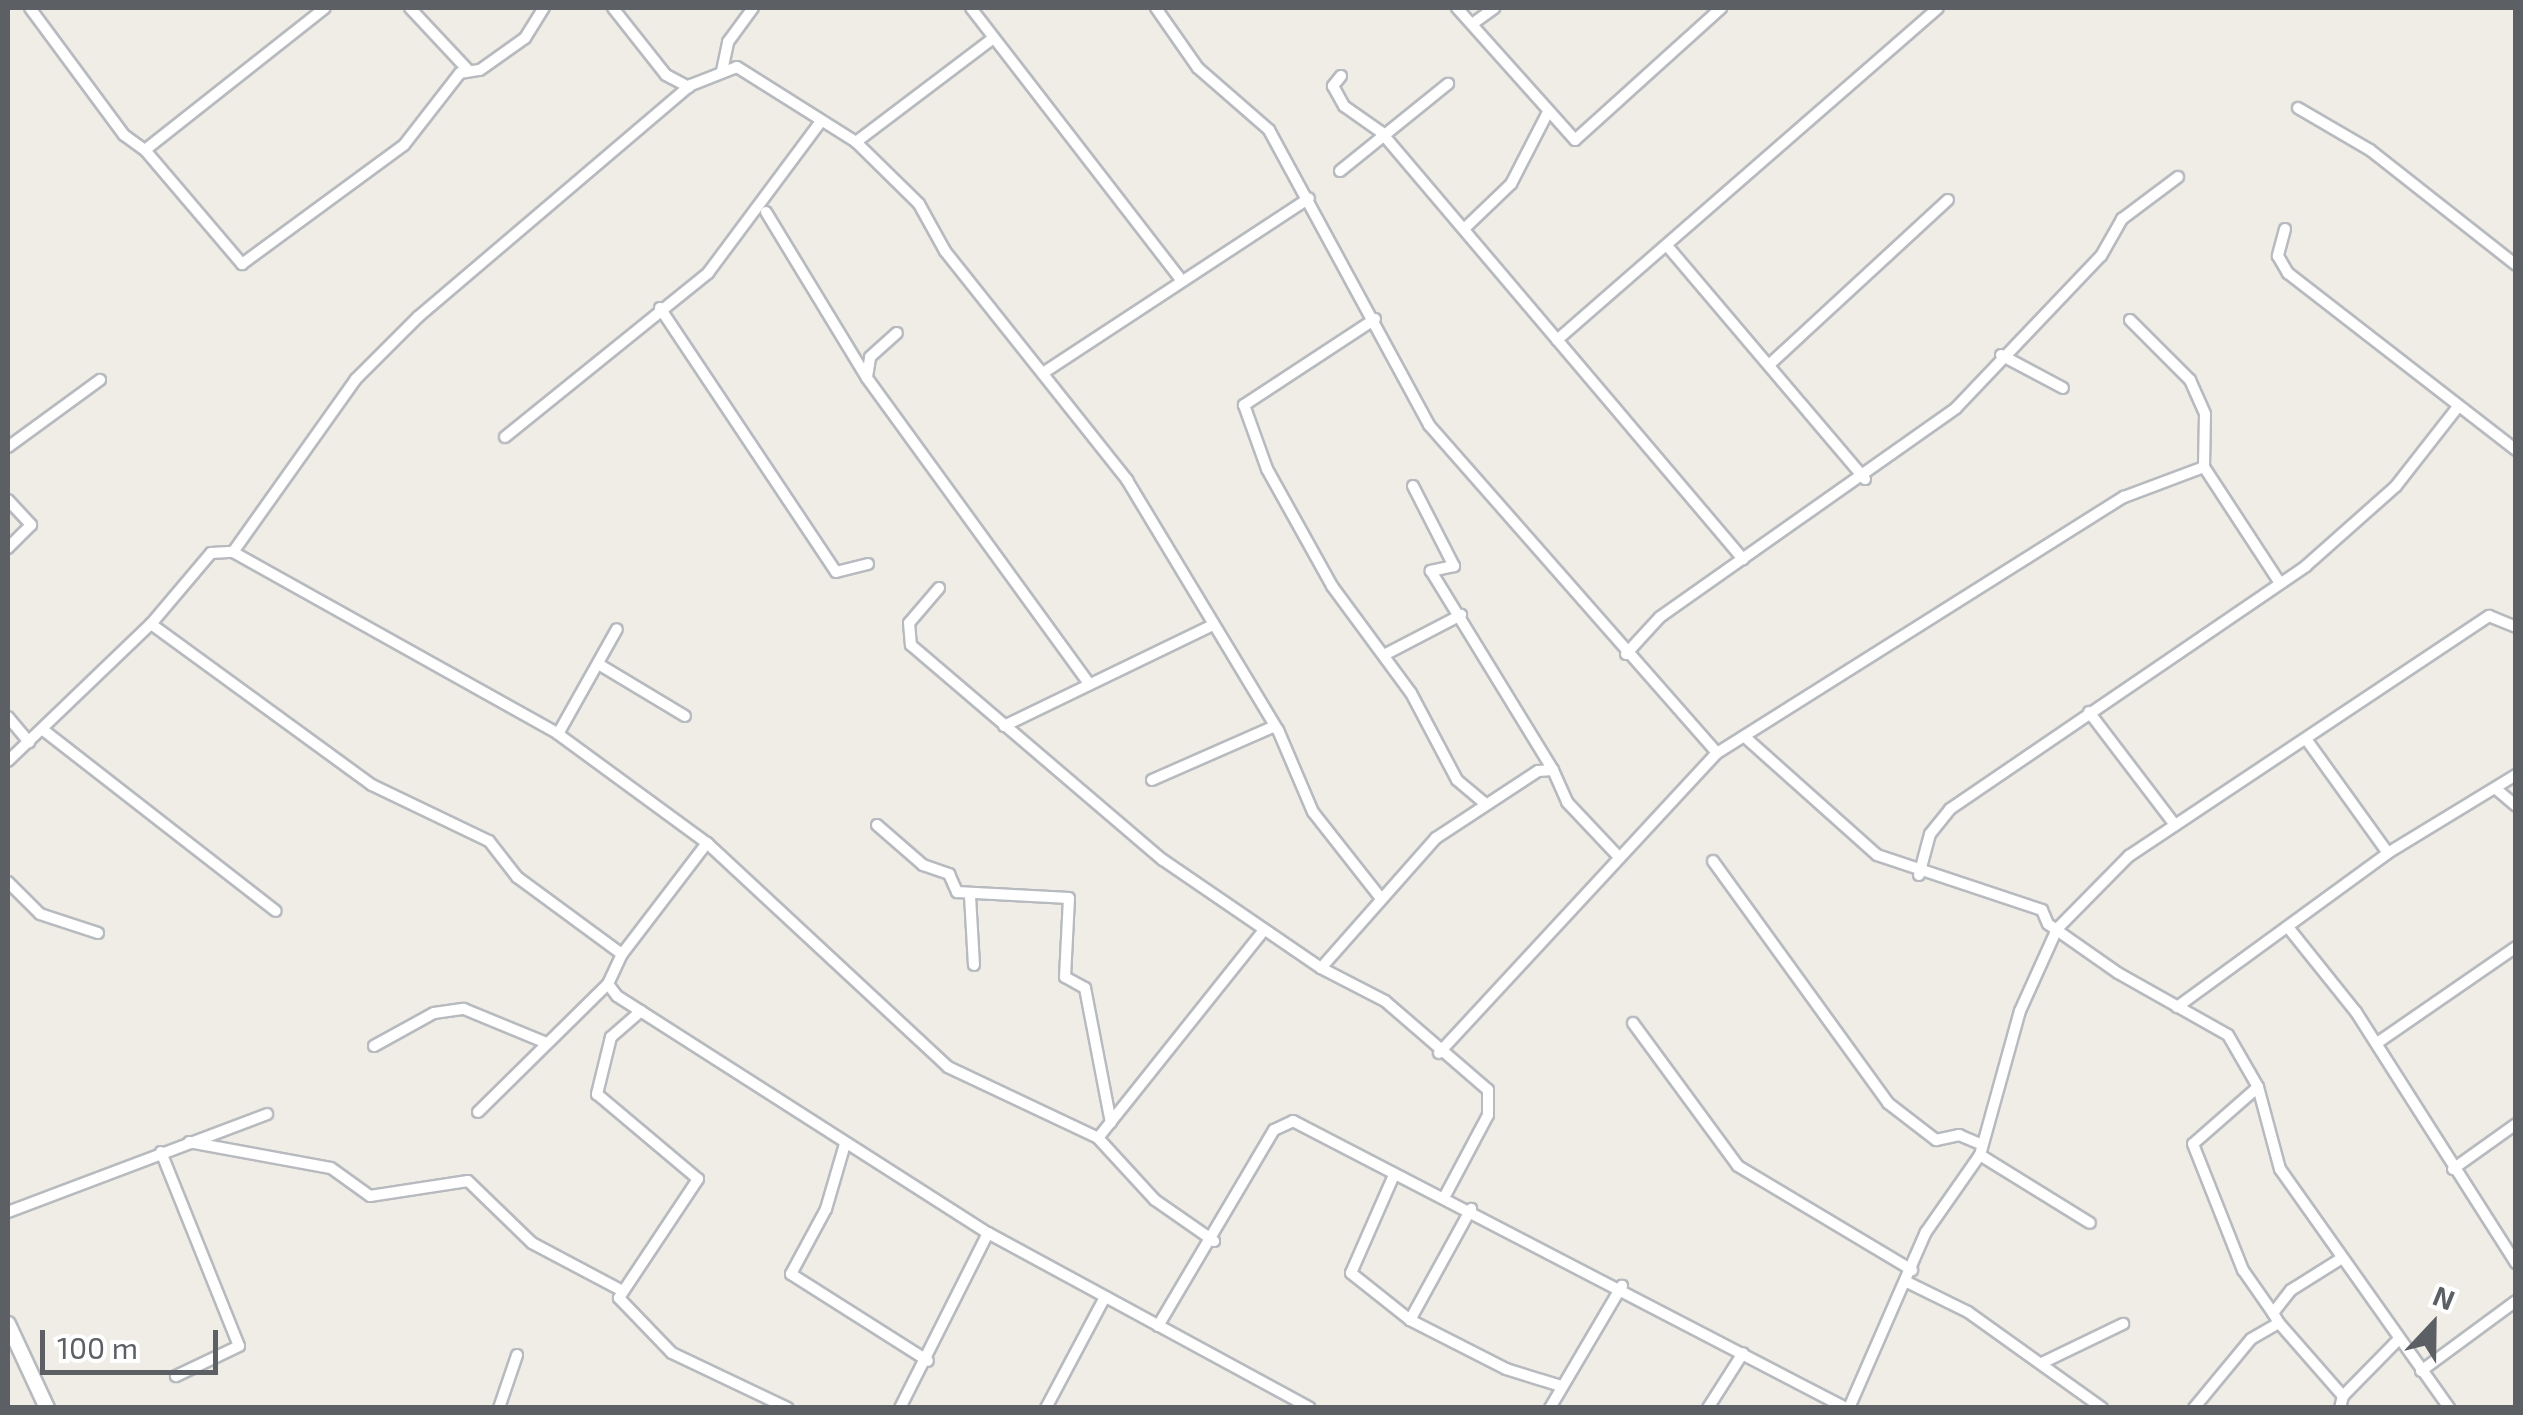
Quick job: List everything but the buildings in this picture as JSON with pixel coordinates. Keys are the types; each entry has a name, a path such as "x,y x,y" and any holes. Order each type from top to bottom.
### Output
{"street":[{"path":"30,8 124,136 146,150 242,264 404,145 425,110 468,70 526,38 544,8"},
{"path":"146,150 325,8"},
{"path":"410,8 468,70"},
{"path":"613,8 666,75 689,87"},
{"path":"722,71 728,42 753,8"},
{"path":"971,8 991,40 1179,278"},
{"path":"1156,8 1198,68 1269,130 1375,319 1429,425 1626,654 1718,753"},
{"path":"1458,8 1475,22 1547,114 1575,140 1721,8"},
{"path":"1475,22 1494,8"},
{"path":"1557,340 1669,248 1938,8"},
{"path":"856,142 991,40"},
{"path":"232,552 356,379 468,269 689,87 737,67 819,124 856,142 919,204 945,252 1127,480 1275,726 1313,812 1380,898"},
{"path":"1341,76 1333,86 1344,106 1381,132 1743,558"},
{"path":"1340,171 1448,84"},
{"path":"2298,108 2370,150 2516,265"},
{"path":"1464,229 1510,184 1547,114"},
{"path":"505,437 732,247 819,124"},
{"path":"1626,654 1743,558 1865,478 1956,408 2002,355 2101,256 2122,219 2178,177"},
{"path":"1043,373 1179,278 1309,198"},
{"path":"1770,364 1948,200"},
{"path":"766,212 867,378 1089,683"},
{"path":"2285,230 2278,256 2288,273 2456,408 2516,450"},
{"path":"1669,248 1865,478"},
{"path":"660,308 836,572 868,564"},
{"path":"1375,319 1244,405 1290,516 1384,655 1457,780 1486,804"},
{"path":"2130,320 2190,380 2206,424 2204,467 2280,583"},
{"path":"867,378 870,357 897,333"},
{"path":"2002,355 2063,388"},
{"path":"8,447 100,380"},
{"path":"1918,876 1930,834 1950,810 2280,583 2396,486 2456,408"},
{"path":"1439,1053 1616,854 1718,753 2124,497 2204,467"},
{"path":"1414,486 1454,566 1431,570 1553,770 1567,802 1616,854"},
{"path":"8,500 31,525 8,548"},
{"path":"8,760 150,624 211,552 232,552 558,734 707,842 948,1067 1098,1138 1155,1200 1214,1240"},
{"path":"939,588 906,639 1163,860 1320,968 1385,1001 1439,1053 1488,1090 1492,1104 1446,1194"},
{"path":"1384,655 1461,615"},
{"path":"1158,1326 1285,1121 1394,1174 1446,1194 1848,1408 1942,1204 1981,1150 2020,1011 2058,929 2175,825 2489,616 2516,627"},
{"path":"150,624 372,785 489,842 517,878 622,954"},
{"path":"1004,726 1214,624"},
{"path":"558,734 617,629"},
{"path":"600,665 685,716"},
{"path":"2089,712 2175,825"},
{"path":"8,716 29,742"},
{"path":"1152,780 1275,726"},
{"path":"42,730 276,911"},
{"path":"1745,738 1877,855 1918,876 2042,910 2058,929 2177,1007 2228,1035 2258,1087 2267,1146 2398,1341 2450,1408"},
{"path":"2306,739 2388,854"},
{"path":"1320,968 1380,898 1486,804 1553,770"},
{"path":"2177,1007 2291,932 2388,854 2516,775"},
{"path":"2496,790 2516,806"},
{"path":"877,824 970,896 1069,898 1065,977 1085,988 1088,1045 1111,1123"},
{"path":"478,1112 544,1042 608,984 622,954 707,842"},
{"path":"1713,860 1888,1103 1936,1140 1958,1135 2090,1223"},
{"path":"8,882 40,914 98,934"},
{"path":"970,896 974,965"},
{"path":"1098,1138 1264,930"},
{"path":"2291,932 2377,1043 2453,1170 2516,1263"},
{"path":"2377,1043 2516,947"},
{"path":"608,984 641,1011 988,1233 1310,1408"},
{"path":"374,1046 434,1013 464,1009 544,1042"},
{"path":"641,1011 611,1037 597,1094 698,1179 619,1289 622,1304 672,1353 788,1408"},
{"path":"1634,1024 1738,1166 1912,1270"},
{"path":"2258,1087 2194,1144 2242,1270 2341,1402 2398,1341"},
{"path":"8,1212 267,1114"},
{"path":"2453,1170 2516,1124"},
{"path":"189,1142 331,1168 370,1196 468,1180 532,1243 619,1289"},
{"path":"844,1144 826,1210 792,1274 928,1362"},
{"path":"161,1152 239,1346 176,1376"},
{"path":"1394,1174 1349,1269 1410,1320 1561,1386"},
{"path":"1410,1320 1471,1209"},
{"path":"900,1408 928,1362 988,1233"},
{"path":"2194,1408 2276,1318 2311,1273 2342,1258"},
{"path":"1908,1282 2044,1362 2102,1408"},
{"path":"1550,1408 1622,1286"},
{"path":"1046,1408 1105,1297"},
{"path":"1174,1333 1175,1302"},
{"path":"2422,1371 2516,1302"},
{"path":"8,1324 46,1408"},
{"path":"2044,1362 2123,1324"},
{"path":"1708,1408 1743,1353"},
{"path":"499,1408 518,1354"}]}
